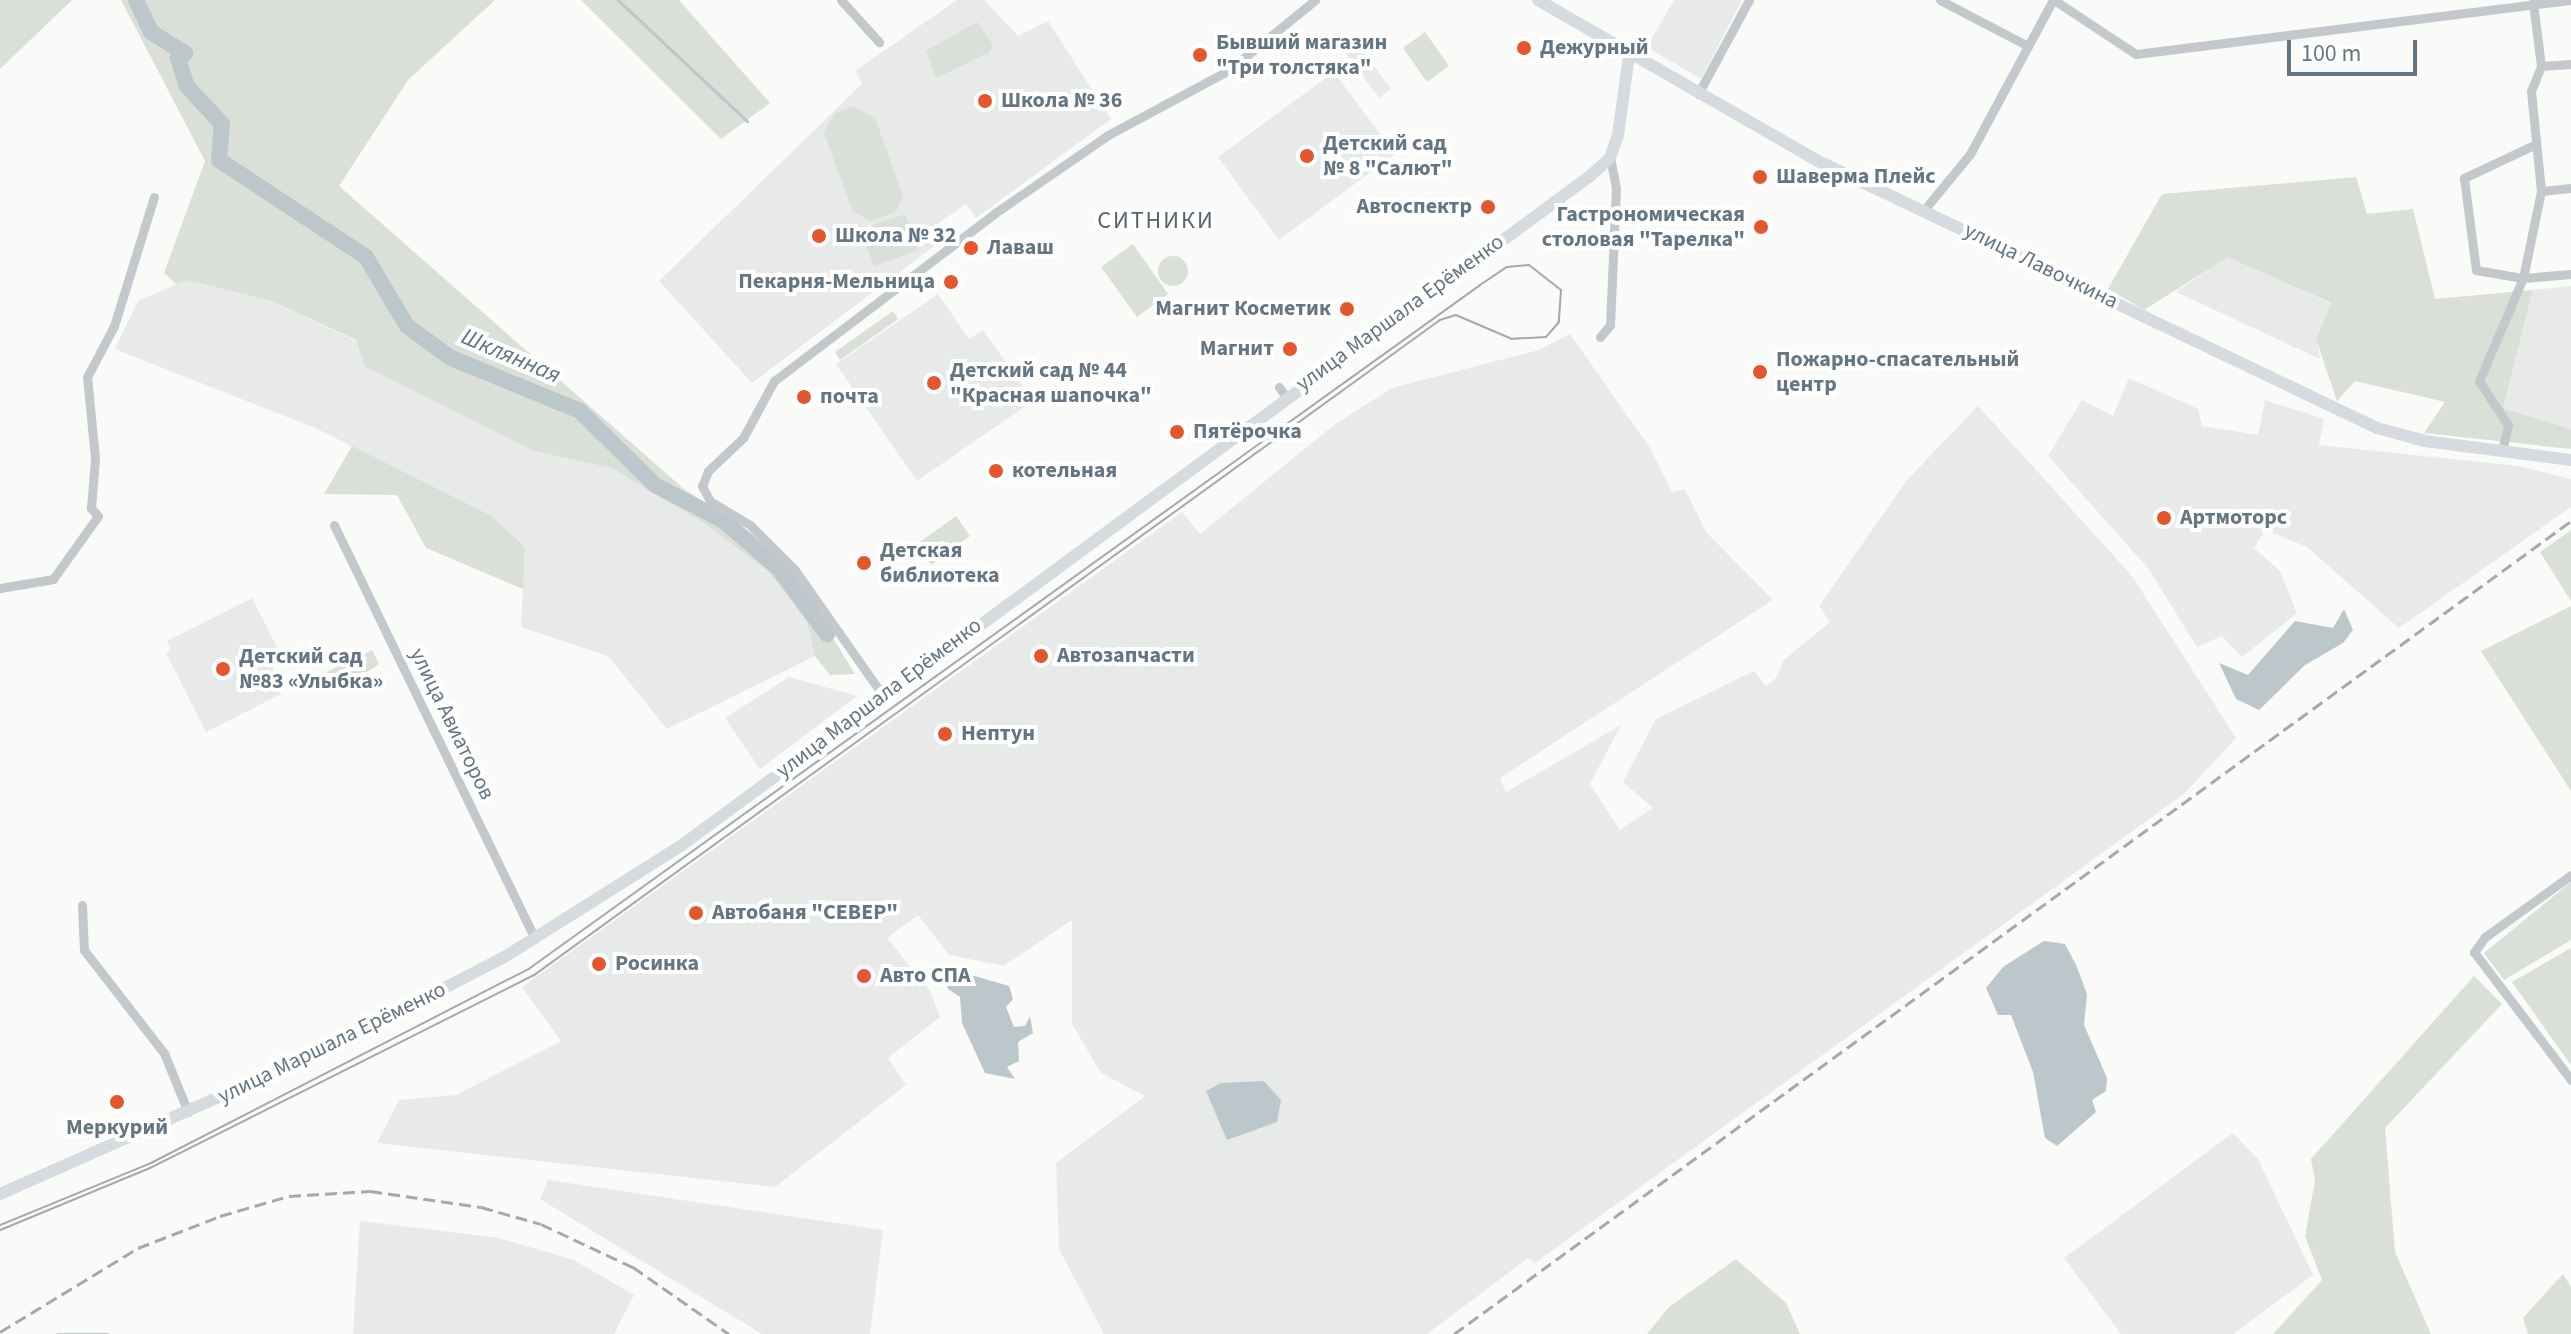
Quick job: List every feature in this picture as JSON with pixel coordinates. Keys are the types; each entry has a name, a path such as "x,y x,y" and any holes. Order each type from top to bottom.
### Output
{"main road":[{"name":"улица Лавочкина","path":"1538,0 1698,94 1924,210 2377,428 2571,460"},
{"path":"1610,158 1629,56"},
{"name":"улица Маршала Ерёменко","path":"0,1194 321,1052 535,939 682,845 1283,392 1610,158"}],"street":[{"path":"841,0 879,42"},
{"path":"882,694 795,570 750,525 710,501 702,486 708,471 743,438 774,381 995,213 1108,135 1229,70 1315,0"},
{"path":"1698,94 1749,0"},
{"path":"1940,0 2028,46"},
{"path":"1924,210 1970,154 2054,0 2136,54 2571,0"},
{"path":"2502,451 2508,425 2479,381 2523,278 2541,191 2531,91 2541,66 2532,3"},
{"path":"2541,66 2571,64"},
{"path":"2536,144 2464,178 2476,270 2523,278 2571,274"},
{"path":"1600,337 1610,325 1616,188 1610,158"},
{"path":"2541,191 2571,188"},
{"path":"0,588 53,579 98,516 91,508 95,458 87,377 114,326 154,197"},
{"name":"улица Авиаторов","path":"334,525 535,939"},
{"path":"2571,875 2485,937 2474,952 2571,1080"},
{"path":"82,905 84,950 164,1053 188,1112"}],"shaded area":[{"path":"0,0 72,0 0,69"},
{"path":"121,0 495,0 408,80 339,186 684,489 753,534 795,576 855,674 830,675 815,656 807,622 769,572 707,525 611,468 534,451 364,366 356,340 272,301 188,280 176,284 164,273 205,161"},
{"path":"581,0 679,0 770,103 721,139"},
{"path":"957,0 984,0 1018,36 1048,21 1111,119 976,218 966,204 932,228 937,244 752,383 659,281 862,84 855,71"},
{"path":"1674,0 1742,0 1701,79 1647,47"},
{"path":"977,22 993,45 990,52 936,78 926,51"},
{"path":"1425,32 1449,66 1427,82 1403,48"},
{"path":"1358,44 1391,89 1379,98 1346,53"},
{"name":"Детский сад № 8 \"Салют\"","path":"1334,72 1395,154 1279,240 1218,157"},
{"path":"854,106 875,118 903,196 895,212 871,221 853,212 824,133 834,114"},
{"path":"2356,177 2367,214 2413,209 2435,299 2533,290 2503,408 2571,429 2571,449 2424,433 2445,402 2355,381 2337,401 2316,339 2331,303 2228,257 2144,310 2108,289 2162,194"},
{"path":"905,214 918,250 874,266 860,230"},
{"path":"1133,244 1168,294 1137,317 1101,267"},
{"path":"1173,256 1179,257 1187,265 1187,277 1179,285 1173,286 1167,285 1159,277 1158,271 1159,265 1167,257"},
{"path":"2228,256 2331,304 2316,338 2320,359 2176,292"},
{"path":"188,279 272,301 356,341 364,366 534,451 611,468 708,525 769,572 807,622 815,656 667,729 608,656 521,627 525,547 492,516 315,428 115,349 138,301"},
{"path":"2571,286 2571,429 2503,408 2533,290"},
{"name":"Детский сад № 44 \"Красная шапочка\"","path":"938,294 969,339 983,330 1033,401 917,481 836,364"},
{"path":"893,311 898,319 840,360 835,352"},
{"path":"1570,334 1650,448 1672,492 1685,489 1706,532 1773,600 1500,778 1506,792 1621,725 1590,784 1620,830 1653,808 1623,782 1656,719 1754,671 1766,686 1776,678 1784,660 1830,622 1819,606 1907,480 1978,406 2132,576 2236,738 2185,793 1535,1263 1528,1258 1427,1334 1104,1334 1059,1249 1056,1163 1145,1096 1101,1073 1072,1024 1072,920 1004,966 949,955 918,915 887,938 930,991 940,1017 888,1058 906,1085 775,1187 377,1143 399,1100 456,1095 561,1041 522,987 1182,512 1200,534 1334,425 1392,388 1539,350"},
{"path":"2129,378 2198,409 2202,426 2258,435 2265,400 2324,419 2319,445 2518,466 2571,479 2571,507 2399,628 2307,547 2265,530 2254,548 2280,571 2297,613 2242,657 2222,636 2197,647 2148,568 2048,456 2082,400 2113,416"},
{"path":"352,446 492,516 525,547 523,589 426,548 397,495 324,494"},
{"path":"956,516 970,536 931,565 917,544"},
{"path":"2571,530 2571,601 2540,552"},
{"name":"Детский сад №83 «Улыбка»","path":"252,598 278,649 272,675 281,694 206,732 166,653 171,650 167,641"},
{"path":"2571,606 2571,791 2481,651"},
{"path":"2344,609 2353,630 2343,643 2305,665 2259,710 2236,699 2219,663 2248,675 2295,621 2333,628"},
{"path":"372,650 379,664 337,692 327,672"},
{"path":"789,677 857,696 760,769 725,718"},
{"path":"2571,882 2571,940 2504,980 2484,953"},
{"path":"2044,941 2065,944 2076,965 2087,994 2084,1025 2107,1078 2106,1091 2092,1100 2096,1112 2057,1146 2045,1138 2033,1072 2011,1015 1998,1015 1986,988 2003,967"},
{"path":"2571,948 2571,1065 2512,982"},
{"path":"961,972 1009,986 1013,999 1006,1007 1014,1027 1025,1026 1030,1016 1033,1033 1018,1042 1019,1061 1007,1067 1015,1079 985,1073 962,1023 960,997 948,989 945,975"},
{"path":"2474,976 2502,1004 2385,1128 2395,1252 2431,1334 2273,1334 2322,1280 2305,1236 2315,1180 2311,1159"},
{"path":"1264,1081 1281,1100 1277,1122 1227,1140 1206,1091 1221,1083"},
{"path":"2233,1133 2258,1159 2313,1275 2233,1334 2121,1334 2064,1258"},
{"path":"548,1180 883,1230 870,1334 762,1334 540,1199"},
{"path":"360,1221 499,1238 574,1260 634,1295 614,1334 353,1334"},
{"path":"1736,1259 1786,1303 1800,1334 1647,1334 1669,1307"},
{"path":"2563,1274 2571,1287 2571,1334 2528,1334 2523,1318"}],"waterway":[{"name":"Шклянная","path":"136,0 151,32 185,53 178,58 186,85 222,124 219,160 366,257 407,326 451,358 580,411 655,485 724,521 779,569 827,634"},
{"path":"618,0 747,121"},
{"path":"57,1334 107,1334"}],"tram line":[{"path":"0,1225 151,1163 530,968 1507,267 1529,265 1561,290 1559,322 1546,337 1512,339 1456,315 1440,320 534,975 150,1168 0,1230"}],"railway":[{"path":"1454,1334 2571,521"},
{"path":"0,1332 138,1248 220,1216 289,1196 370,1191 481,1207 541,1224 633,1267 729,1334"}],"place":[{"name":"Дежурный","path":"1524,48"},
{"name":"Бывший магазин \"Три толстяка\"","path":"1200,55"},
{"name":"Школа № 36","path":"985,101"},
{"name":"Детский сад № 8 \"Салют\"","path":"1307,156"},
{"name":"Шаверма Плейс","path":"1760,177"},
{"name":"Автоспектр","path":"1488,207"},
{"name":"Гастрономическая столовая \"Тарелка\"","path":"1761,227"},
{"name":"Школа № 32","path":"819,236"},
{"name":"Лаваш","path":"971,248"},
{"name":"Пекарня-Мельница","path":"951,282"},
{"name":"Магнит Косметик","path":"1347,309"},
{"name":"Магнит","path":"1290,349"},
{"name":"Пожарно-спасательный центр","path":"1760,372"},
{"name":"Детский сад № 44 \"Красная шапочка\"","path":"934,383"},
{"name":"почта","path":"804,397"},
{"name":"Пятёрочка","path":"1177,432"},
{"name":"котельная","path":"996,471"},
{"name":"Артмоторс","path":"2164,518"},
{"name":"Детская библиотека","path":"864,563"},
{"name":"Автозапчасти","path":"1041,656"},
{"name":"Детский сад №83 «Улыбка»","path":"223,669"},
{"name":"Нептун","path":"945,734"},
{"name":"Автобаня \"СЕВЕР\"","path":"696,913"},
{"name":"Росинка","path":"599,964"},
{"name":"Авто СПА","path":"864,976"},
{"name":"Меркурий","path":"117,1102"}],"district":[{"name":"СИТНИКИ","path":"1156,221"}]}
